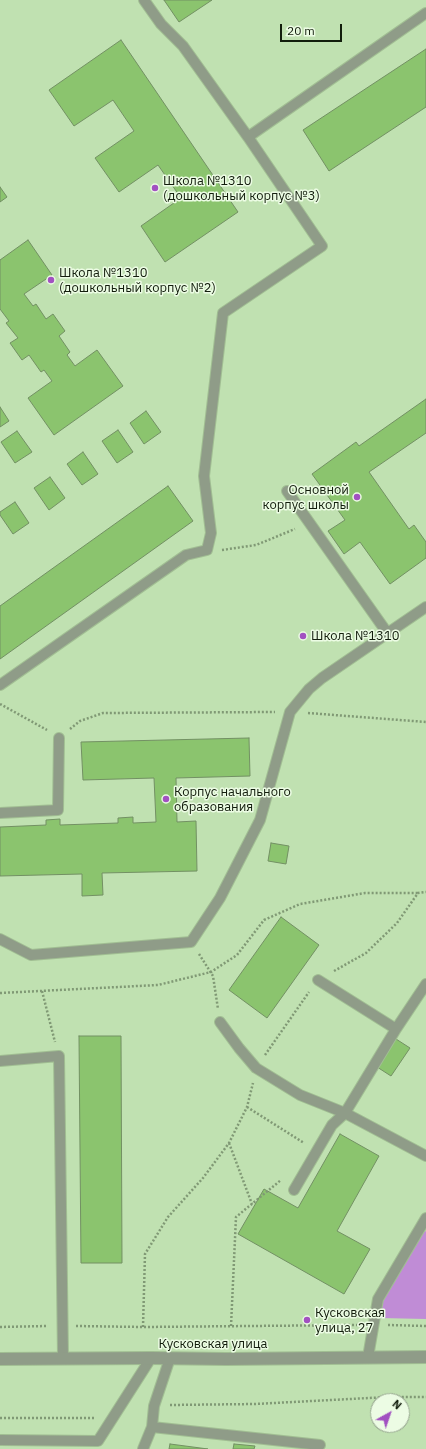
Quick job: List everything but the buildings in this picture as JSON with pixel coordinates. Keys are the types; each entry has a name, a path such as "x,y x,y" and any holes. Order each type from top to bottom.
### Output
{"street":[{"name":"Кусковская улица","path":"0,1359 426,1357"}],"lane":[{"path":"0,685 186,555 207,550 211,533 204,476 223,313 322,246 248,136 183,46 161,24 144,0"},
{"path":"248,136 426,13"},
{"path":"287,491 388,634"},
{"path":"0,939 31,955 191,942 220,898 260,820 290,712 309,689 322,678 426,607"},
{"path":"0,813 58,810 59,738"},
{"path":"318,980 396,1029"},
{"path":"294,1190 332,1125 345,1113 396,1029 426,984"},
{"path":"220,1022 256,1068 300,1095 345,1113 426,1156"},
{"path":"0,1061 58,1056 63,1358"},
{"path":"368,1358 378,1299 426,1218"},
{"path":"0,1440 98,1442 150,1358"},
{"path":"143,1449 152,1427 154,1406 170,1358"},
{"path":"152,1427 320,1445"}],"path":[{"path":"207,550 256,546 310,523"},
{"path":"0,704 59,738 80,721 103,713 290,712 426,722"},
{"path":"0,994 158,985 211,972 237,956 264,920 300,904 365,892 426,892"},
{"path":"143,1327 145,1254 168,1217 203,1178 229,1143 247,1107 256,1068 318,980 366,953 397,923 418,893"},
{"path":"191,942 213,976 220,1022"},
{"path":"42,991 58,1056"},
{"path":"247,1107 316,1151"},
{"path":"229,1143 252,1204"},
{"path":"231,1326 236,1217 282,1180"},
{"path":"0,1327 426,1326"},
{"path":"154,1406 255,1404 388,1397 426,1397"},
{"path":"0,1418 105,1418 116,1412"}],"shaded area":[{"path":"426,1231 426,1319 380,1318 383,1301"}],"place":[{"name":"Школа №1310 (дошкольный корпус №3)","path":"155,188"},
{"name":"Школа №1310 (дошкольный корпус №2)","path":"51,280"},
{"name":"Основной корпус школы","path":"357,497"},
{"name":"Школа №1310","path":"303,636"},
{"name":"Корпус начального образования","path":"166,799"},
{"name":"Кусковская улица, 27","path":"307,1320"}]}
